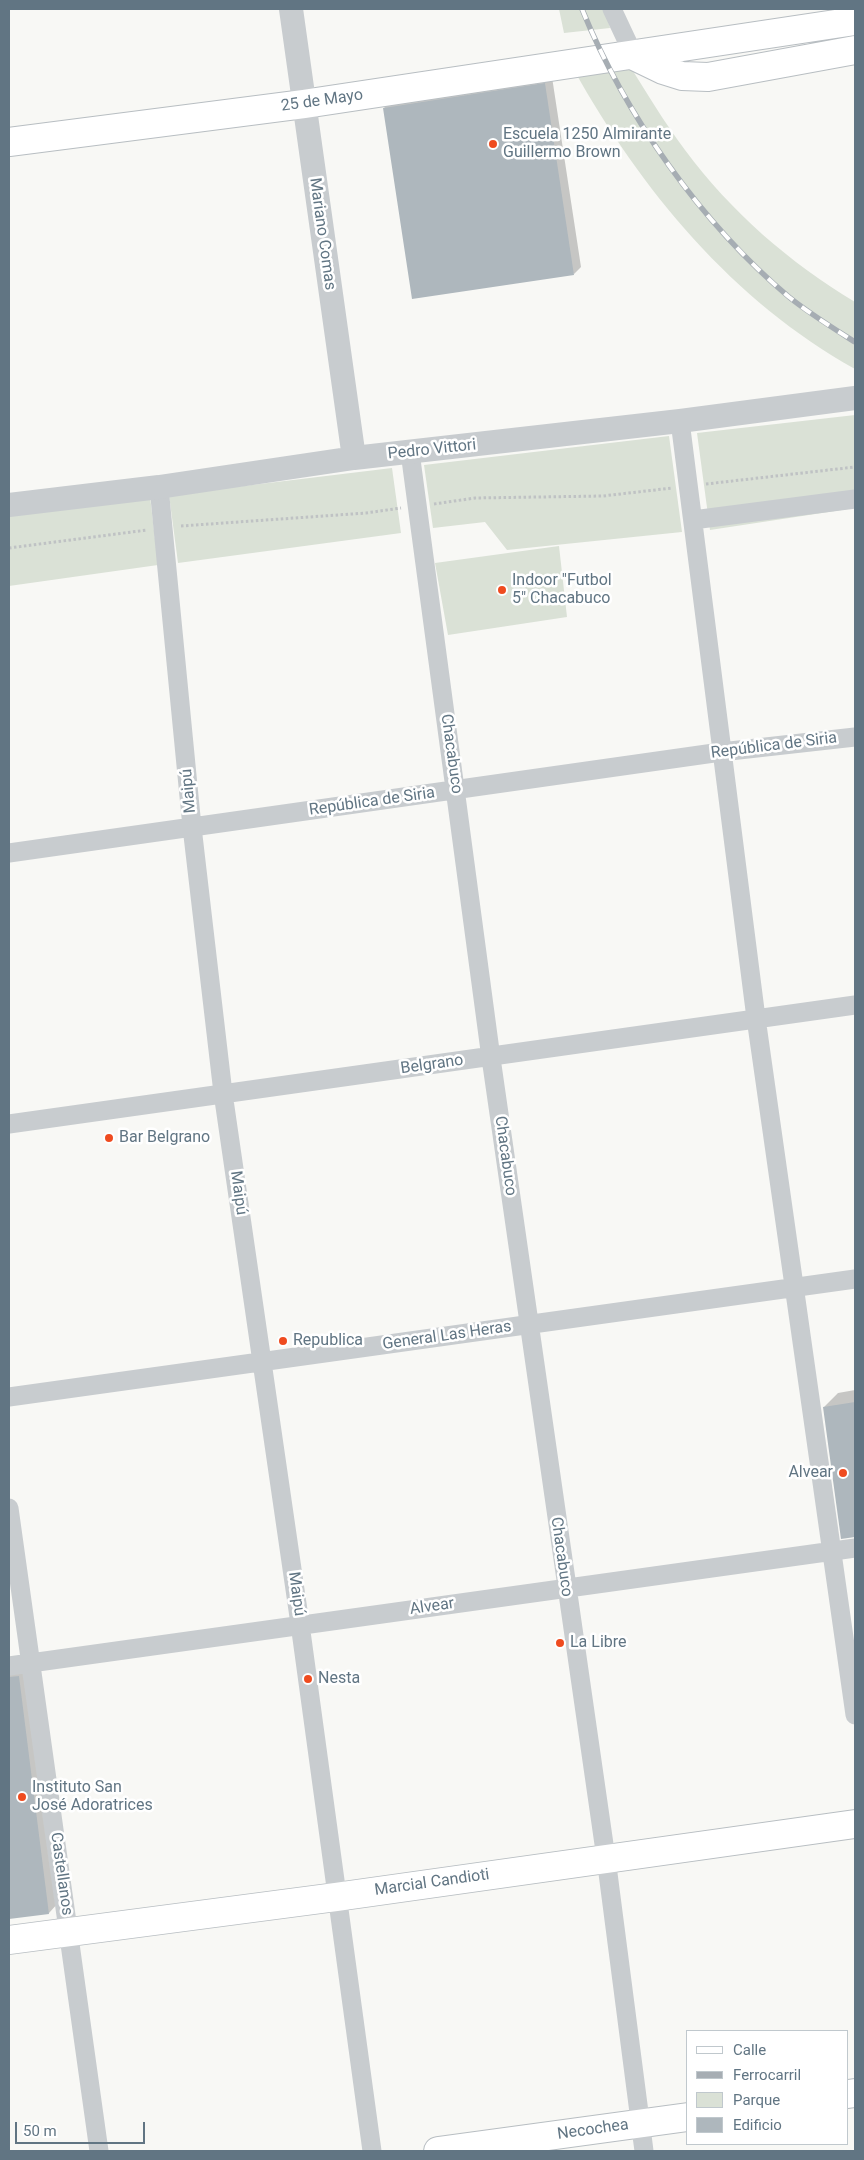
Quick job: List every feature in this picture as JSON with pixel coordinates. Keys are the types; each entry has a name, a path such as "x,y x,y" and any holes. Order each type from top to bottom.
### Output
{"main road":[{"name":"25 de Mayo","path":"9,142 304,104 634,56 855,21"},
{"path":"634,56 663,70 682,76 708,77 855,50"},
{"name":"Marcial Candioti","path":"9,1940 336,1897 855,1824"},
{"name":"Necochea","path":"438,2151 686,2117"}],"street":[{"name":"Mariano Comas","path":"291,9 354,458"},
{"path":"612,9 634,56"},
{"name":"Pedro Vittori","path":"9,505 160,487 354,458 680,421 855,398"},
{"path":"680,421 756,1018 855,1715"},
{"name":"Chacabuco","path":"410,452 491,1058 606,1858 644,2151"},
{"name":"Maipú","path":"160,487 192,827 224,1093 300,1624 372,2151"},
{"path":"692,520 855,499"},
{"name":"República de Siria","path":"9,853 721,752 855,736"},
{"name":"Belgrano","path":"9,1124 224,1093 491,1058 855,1005"},
{"name":"General Las Heras","path":"9,1397 855,1279"},
{"name":"Castellanos","path":"9,1508 99,2151"},
{"name":"Alvear","path":"9,1666 855,1548"}],"green space":[{"path":"559,9 605,9 610,28 564,33"},
{"path":"626,60 677,139 722,194 763,235 807,271 855,302 855,369 811,342 769,310 730,276 694,239 629,158 600,115 574,70"},
{"path":"855,415 855,508 710,530 697,433"},
{"path":"669,436 682,532 507,550 485,522 433,528 424,465"},
{"path":"392,468 401,533 178,563 169,495"},
{"path":"150,496 158,565 9,586 9,513"},
{"name":"Indoor \"Futbol 5\" Chacabuco","path":"559,546 567,617 448,635 435,563"}],"building":[{"path":"545,83 574,275 412,299 383,108"},
{"name":"Alvear","path":"855,1402 855,1537 841,1539 823,1407"},
{"name":"Instituto San José Adoratrices","path":"19,1676 49,1914 9,1919 9,1677"}],"railway":[{"path":"582,9 620,88 643,127 696,201 726,236 789,297 855,342"}],"place":[{"name":"Escuela 1250 Almirante Guillermo Brown","path":"493,144"},
{"name":"Indoor \"Futbol 5\" Chacabuco","path":"502,590"},
{"name":"Bar Belgrano","path":"109,1138"},
{"name":"Republica","path":"283,1341"},
{"name":"Alvear","path":"843,1473"},
{"name":"La Libre","path":"560,1643"},
{"name":"Nesta","path":"308,1679"},
{"name":"Instituto San José Adoratrices","path":"22,1797"}]}
